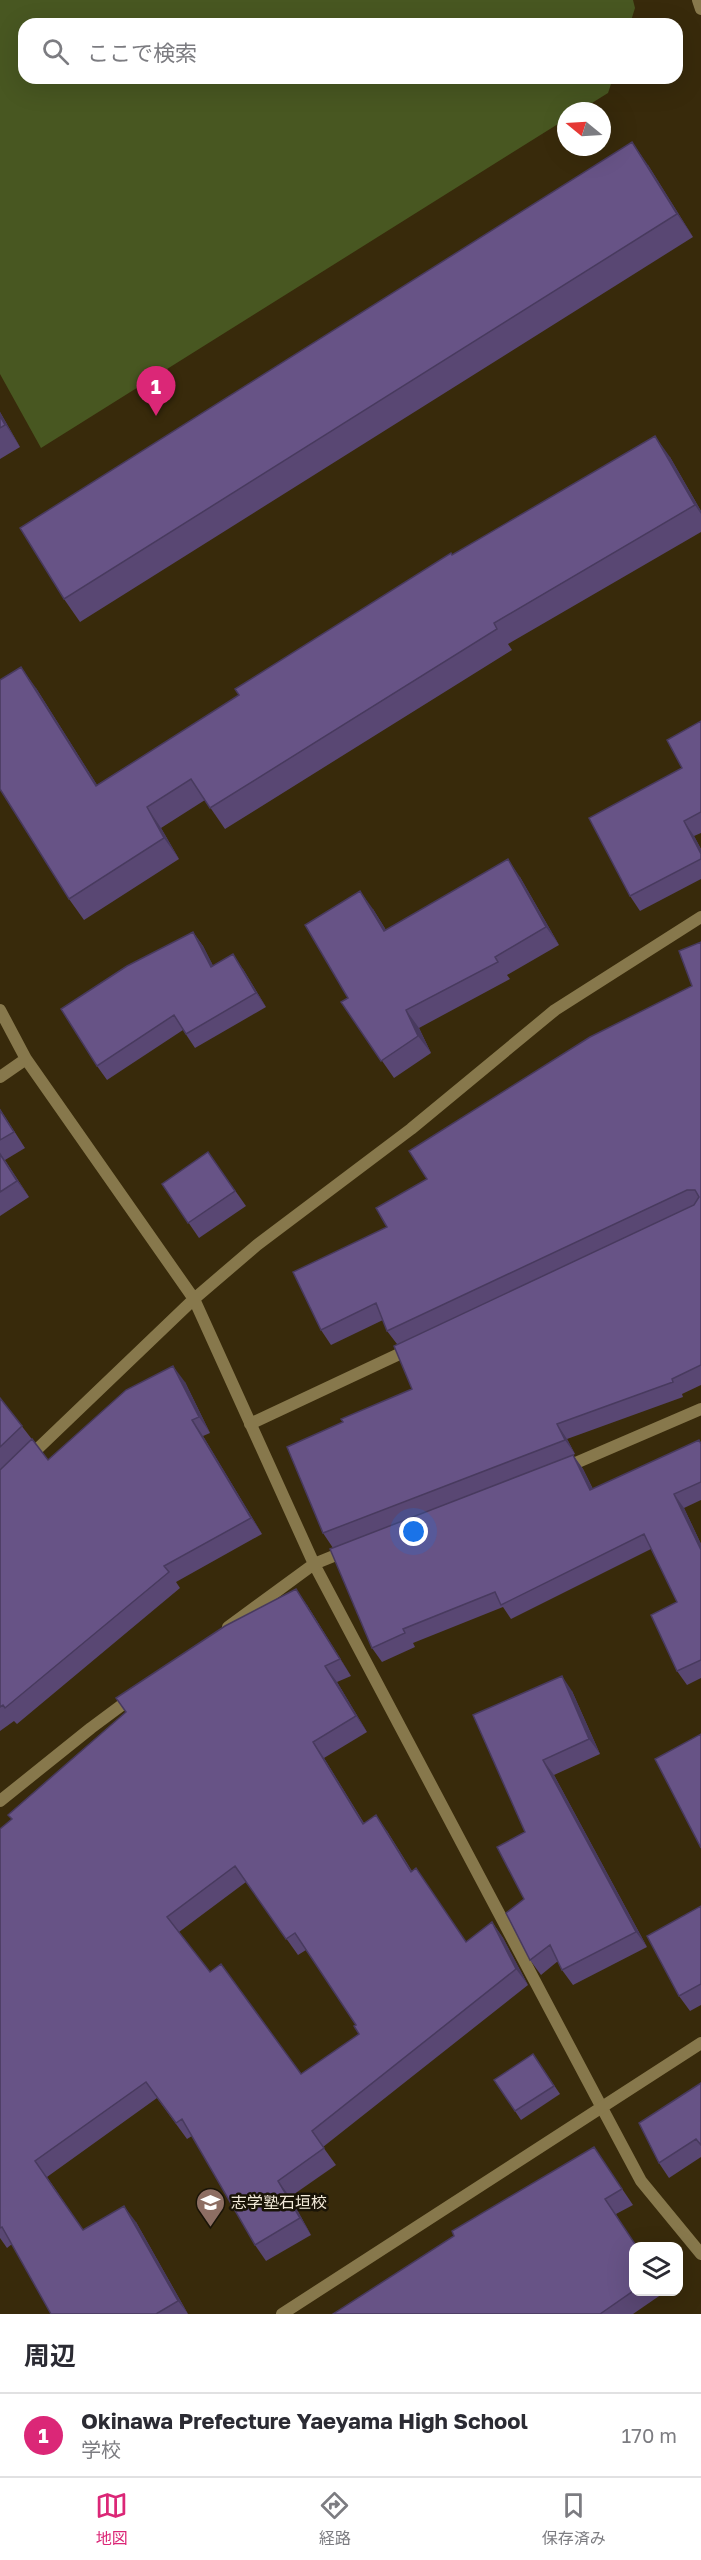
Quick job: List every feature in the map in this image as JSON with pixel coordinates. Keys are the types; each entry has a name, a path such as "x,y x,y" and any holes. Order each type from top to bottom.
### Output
{"street":[{"path":"698,0 701,9"},
{"path":"17,1469 194,1299 257,1245 411,1129 555,1010 701,917"},
{"path":"0,1010 26,1059 194,1299 314,1564 601,2106 641,2181 701,2254"},
{"path":"0,1077 26,1059"},
{"path":"250,1424 422,1343"},
{"path":"551,1473 701,1409"},
{"path":"221,1632 314,1564 357,1547"},
{"path":"0,1802 91,1728 146,1687"},
{"path":"282,2314 701,2043"}],"green space":[{"path":"0,0 633,0 635,8 632,18 18,18 18,84 611,84 608,93 594,102 557,102 557,125 41,448 0,374"}],"building":[{"path":"632,142 677,214 64,599 20,528"},
{"path":"0,416 5,425 0,428"},
{"path":"655,436 695,505 494,623 497,629 210,808 191,779 147,807 164,838 69,899 0,789 0,680 21,667 96,786 239,695 235,689 451,553 452,555"},
{"path":"701,721 701,812 684,821 701,854 701,859 630,896 589,818 682,768 667,740"},
{"path":"508,859 546,927 495,957 498,962 406,1010 418,1036 381,1061 341,1002 348,998 305,925 360,891 384,931"},
{"path":"193,932 211,967 233,954 256,993 186,1034 174,1015 97,1066 61,1009 127,966"},
{"path":"701,942 701,1365 672,1379 673,1382 557,1424 565,1440 323,1533 287,1447 343,1422 341,1419 412,1389 394,1346 694,1205 699,1197 695,1190 687,1190 387,1331 376,1303 321,1330 293,1272 387,1227 376,1208 427,1179 409,1151 590,1037 692,986 679,951"},
{"path":"0,1110 14,1132 0,1140"},
{"path":"208,1152 235,1191 188,1223 162,1184"},
{"path":"0,1154 17,1181 0,1192"},
{"path":"173,1366 199,1417 192,1420 251,1518 164,1566 169,1572 5,1708 3,1705 0,1707 0,1470 32,1439 48,1460 126,1390"},
{"path":"0,1398 22,1426 0,1447"},
{"path":"699,1440 701,1444 701,1482 674,1494 701,1550 701,1660 677,1671 651,1615 677,1602 644,1534 501,1605 495,1592 403,1629 405,1633 372,1648 330,1549 573,1455 590,1490"},
{"path":"296,1589 340,1659 325,1666 356,1716 313,1742 363,1824 376,1815 411,1872 416,1868 466,1942 492,1922 516,1969 312,2131 324,2148 278,2181 300,2218 255,2245 182,2119 176,2123 146,2082 35,2161 83,2230 124,2206 178,2301 156,2314 51,2314 2,2227 0,2228 0,1829 12,1819 8,1815 126,1712 116,1698 225,1626","holes":["235,1866 286,1939 295,1933 356,2025 354,2026 359,2034 301,2074 221,1964 210,1972 167,1917"]},
{"path":"562,1676 589,1739 543,1760 636,1932 562,1970 550,1945 530,1960 506,1913 524,1899 497,1847 525,1832 473,1715"},
{"path":"701,1734 701,1848 655,1759"},
{"path":"701,1906 701,1984 679,1996 647,1936"},
{"path":"533,2054 554,2086 515,2111 494,2080"},
{"path":"701,2083 701,2145 696,2139 659,2163 639,2123"},
{"path":"594,2147 622,2189 605,2199 634,2242 629,2242 629,2294 600,2314 333,2314 454,2236 452,2231"}],"place":[{"name":"Okinawa Prefecture Yaeyama High School","path":"156,416"},
{"name":"志学塾石垣校","path":"210,2228"}]}
